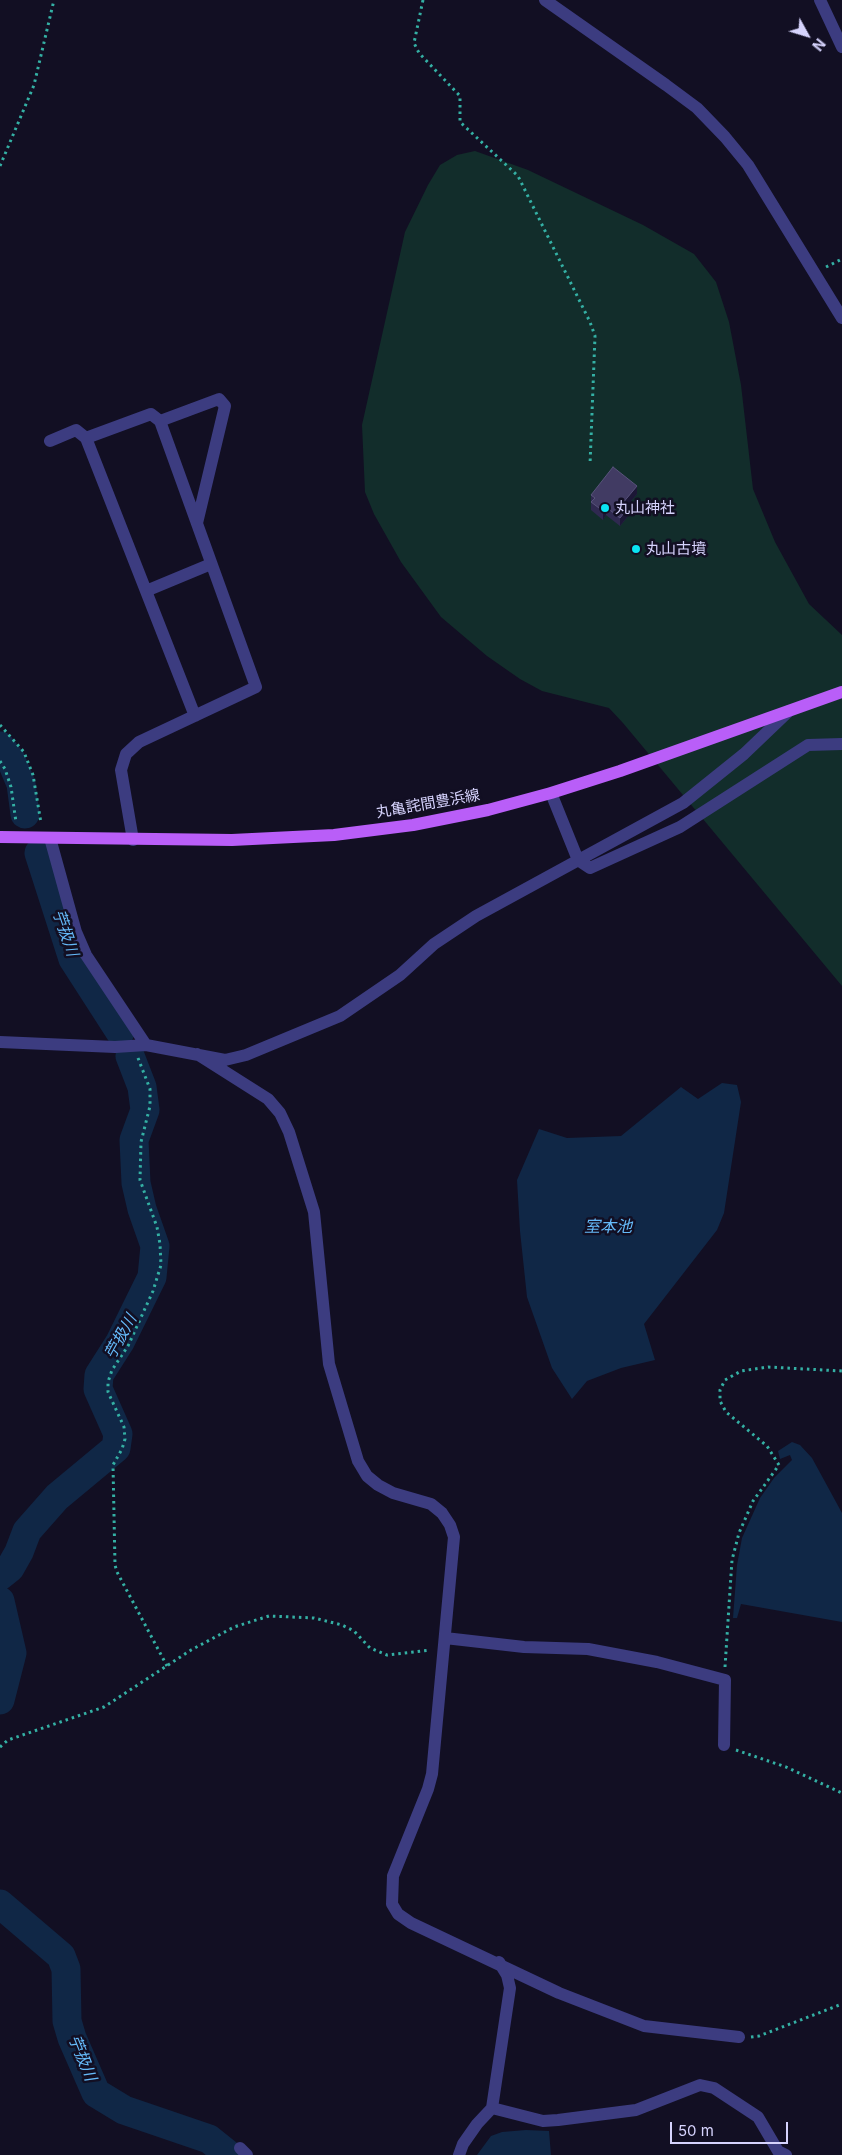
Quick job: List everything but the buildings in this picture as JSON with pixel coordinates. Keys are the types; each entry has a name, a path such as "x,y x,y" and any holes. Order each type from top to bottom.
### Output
{"main road":[{"name":"丸亀詫間豊浜線","path":"0,837 232,840 334,835 422,823 488,810 551,793 620,771 842,692"}],"street":[{"path":"545,0 697,108 725,137 748,165 842,318"},
{"path":"820,0 842,47"},
{"path":"160,421 219,399 225,406 197,524"},
{"path":"86,438 151,414 160,421 256,687 140,742 126,754 121,770 133,840"},
{"path":"50,441 76,430 86,438 195,716"},
{"path":"146,591 211,564"},
{"path":"0,1042 140,1046 225,1060 246,1055 340,1016 400,975 434,944 476,916 683,803 744,754 791,709"},
{"path":"551,793 578,860 590,868 680,827 808,745 842,744"},
{"path":"50,838 76,932 86,955 140,1046"},
{"path":"197,1054 268,1099 280,1113 289,1132 314,1212 329,1364 358,1461 367,1476 378,1485 393,1493 431,1504 450,1525 454,1537 432,1774 394,1876 392,1904 398,1914 411,1923 498,1962 559,1993 644,2026 739,2037"},
{"path":"445,1643 588,1649 657,1662 725,1680 724,1745"},
{"path":"459,2155 463,2144 477,2124 492,2108 510,1988 507,1975 498,1962"},
{"path":"492,2108 543,2121 558,2120 636,2110 700,2085 714,2088 758,2118 778,2151 786,2155"}],"path":[{"path":"0,166 34,85 54,0"},
{"path":"423,0 414,43 418,53 460,96 460,122 518,176 595,336 590,465"},
{"path":"0,725 24,752 33,775 41,823"},
{"path":"0,762 5,769 11,787 16,822"},
{"path":"140,1046 150,1089 150,1106 141,1142 140,1180 157,1227 160,1244 160,1266 153,1291 128,1346 112,1370 108,1382 108,1392 124,1428 125,1439 122,1449 112,1465 115,1565 167,1666"},
{"path":"725,1680 732,1560 739,1533 753,1501 779,1465 767,1446 726,1412 720,1400 720,1390 725,1380 741,1371 768,1367 842,1371"},
{"path":"0,1747 8,1740 104,1706 234,1627 269,1616 314,1618 342,1625 354,1631 370,1648 386,1655 445,1643"},
{"path":"724,1745 786,1766 842,1793"},
{"path":"739,2037 759,2036 842,2004"}],"green space":[{"path":"475,151 528,170 643,225 694,254 716,282 729,322 741,385 753,489 775,542 809,604 842,635 842,986 609,708 542,691 520,679 487,656 441,617 401,562 374,514 365,492 362,425 405,232 440,165 457,155"}],"water":[{"name":"室本池","path":"722,1083 737,1085 741,1102 724,1213 717,1230 644,1324 655,1360 621,1368 587,1381 572,1399 552,1368 527,1297 517,1180 539,1129 567,1138 621,1136 681,1087 698,1099"},
{"path":"792,1442 800,1445 812,1458 842,1513 842,1622 741,1604 737,1618 733,1618 737,1565 742,1538 760,1498 774,1478 792,1460 790,1455 780,1459 778,1451"},
{"path":"549,2131 551,2155 477,2155 491,2136 502,2132"}],"waterway":[{"name":"苧扱川","path":"0,746 11,760 21,784 25,814"},
{"name":"苧扱川","path":"39,853 73,959 120,1032"},
{"name":"苧扱川","path":"0,1576 10,1568 27,1531 57,1497 116,1448 118,1434 98,1389 99,1375 120,1342 152,1277 155,1246 142,1209 136,1183 134,1140 145,1110 142,1087 130,1056"},
{"name":"苧扱川","path":"0,1601 12,1653 0,1700"},
{"name":"苧扱川","path":"0,1904 61,1956 66,1969 67,2021 72,2038 96,2093 124,2110 209,2139 229,2155"}],"place":[{"name":"丸山神社","path":"605,508"},
{"name":"丸山古墳","path":"636,549"}]}
